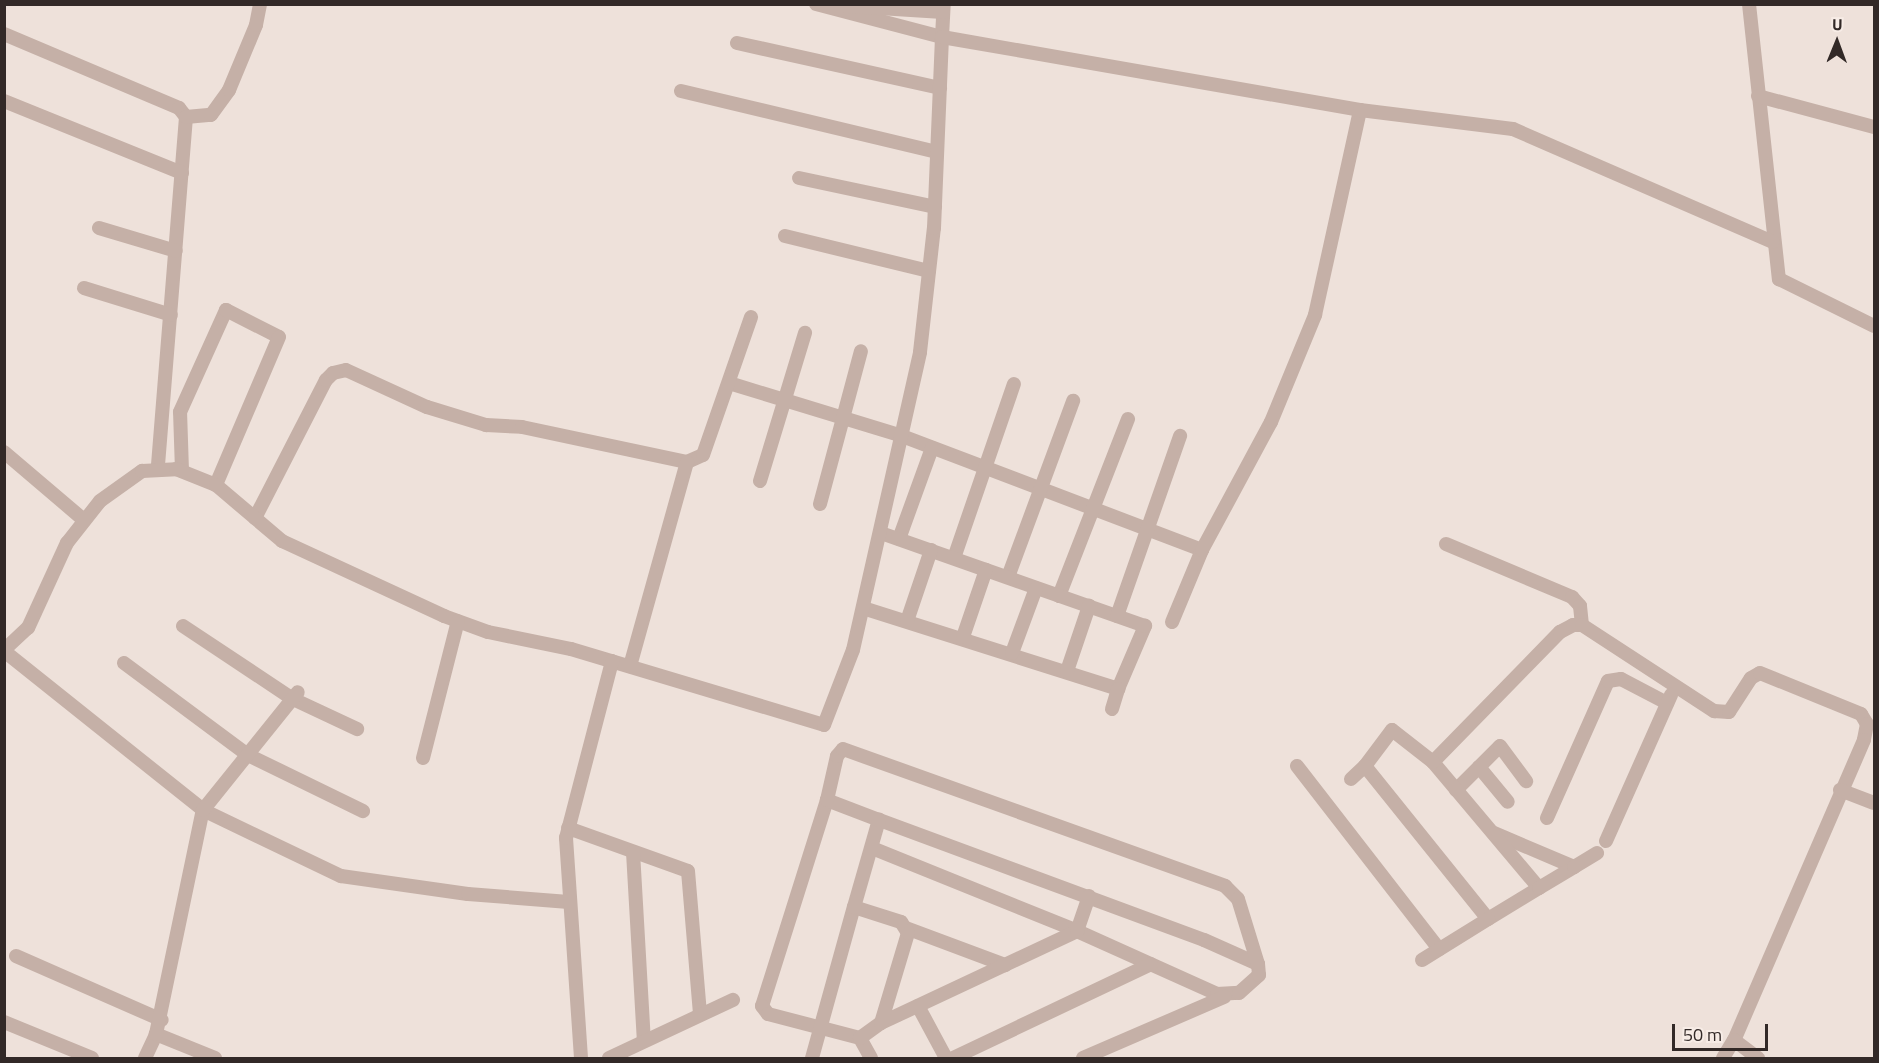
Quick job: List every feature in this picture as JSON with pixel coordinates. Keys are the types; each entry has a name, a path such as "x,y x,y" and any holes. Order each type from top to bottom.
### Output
{"street":[{"path":"186,117 211,115 229,90 256,25 260,4"},
{"path":"816,4 942,37 1360,110 1513,129 1773,242"},
{"path":"569,902 352,880 203,810 4,650 28,628 67,543 84,520 130,477 149,468 158,468 182,471 216,485 282,541 458,621 488,632 630,666 824,725 853,650 920,352 935,207 944,8 827,4"},
{"path":"1749,4 1773,242 1779,279 1875,326"},
{"path":"4,34 179,108 186,117 158,468"},
{"path":"737,43 940,88"},
{"path":"681,91 937,152"},
{"path":"1758,96 1875,128"},
{"path":"4,101 182,173"},
{"path":"1172,622 1202,550 1271,422 1311,324 1360,110"},
{"path":"799,178 935,207"},
{"path":"99,228 176,251"},
{"path":"785,236 929,271"},
{"path":"84,288 171,315"},
{"path":"182,471 180,412 226,310 279,337 216,485"},
{"path":"255,518 326,380 333,373 346,370 427,407 486,426 522,427 687,462 703,454 751,317"},
{"path":"760,481 805,333"},
{"path":"820,504 844,422 861,351"},
{"path":"729,382 844,422 902,436 1042,487 1145,530 1202,550"},
{"path":"954,558 1014,384"},
{"path":"1008,578 1073,401"},
{"path":"1059,596 1128,419"},
{"path":"1117,616 1145,530 1180,436"},
{"path":"899,539 932,448"},
{"path":"4,452 84,520"},
{"path":"630,666 687,462"},
{"path":"881,533 1145,626 1118,689 1112,709"},
{"path":"1446,544 1572,597 1580,606 1582,625"},
{"path":"907,621 931,550"},
{"path":"963,637 986,570"},
{"path":"1012,653 1036,588"},
{"path":"1067,670 1089,606"},
{"path":"863,608 1067,670 1118,689"},
{"path":"423,758 458,621"},
{"path":"1582,625 1714,711 1729,712 1751,678 1767,673 1861,714 1867,730 1734,1040 1723,1059"},
{"path":"1433,762 1560,632 1582,625"},
{"path":"183,626 295,696 357,729"},
{"path":"581,1059 565,853 568,828 612,661"},
{"path":"124,663 248,755 363,811"},
{"path":"1547,818 1608,681 1621,679 1667,703"},
{"path":"1606,841 1675,686"},
{"path":"145,1059 162,1020 203,810 295,696"},
{"path":"1351,779 1365,766 1392,730 1433,762 1539,888"},
{"path":"1456,790 1500,746 1526,781"},
{"path":"872,1059 860,1038 768,1014 762,1006 827,800 837,756 848,749 1225,886 1238,899 1258,964 1259,975 1250,985 1083,1059"},
{"path":"1297,766 1439,949"},
{"path":"1365,766 1488,919"},
{"path":"1479,767 1508,802"},
{"path":"1840,789 1875,803"},
{"path":"827,800 1089,896 1258,964"},
{"path":"812,1059 879,820"},
{"path":"568,828 685,869 691,878 700,1015"},
{"path":"1492,832 1574,867"},
{"path":"872,848 1077,931 1224,997"},
{"path":"633,852 644,1041"},
{"path":"1422,960 1597,853"},
{"path":"860,1038 881,1023 1077,931 1089,896"},
{"path":"854,907 901,922 906,928 908,939 881,1023"},
{"path":"906,928 1005,965"},
{"path":"16,956 162,1020"},
{"path":"953,1059 1151,964"},
{"path":"609,1059 733,1000"},
{"path":"918,1006 946,1059"},
{"path":"4,1022 92,1059"},
{"path":"156,1034 215,1059"},
{"path":"1734,1040 1758,1059"}]}
